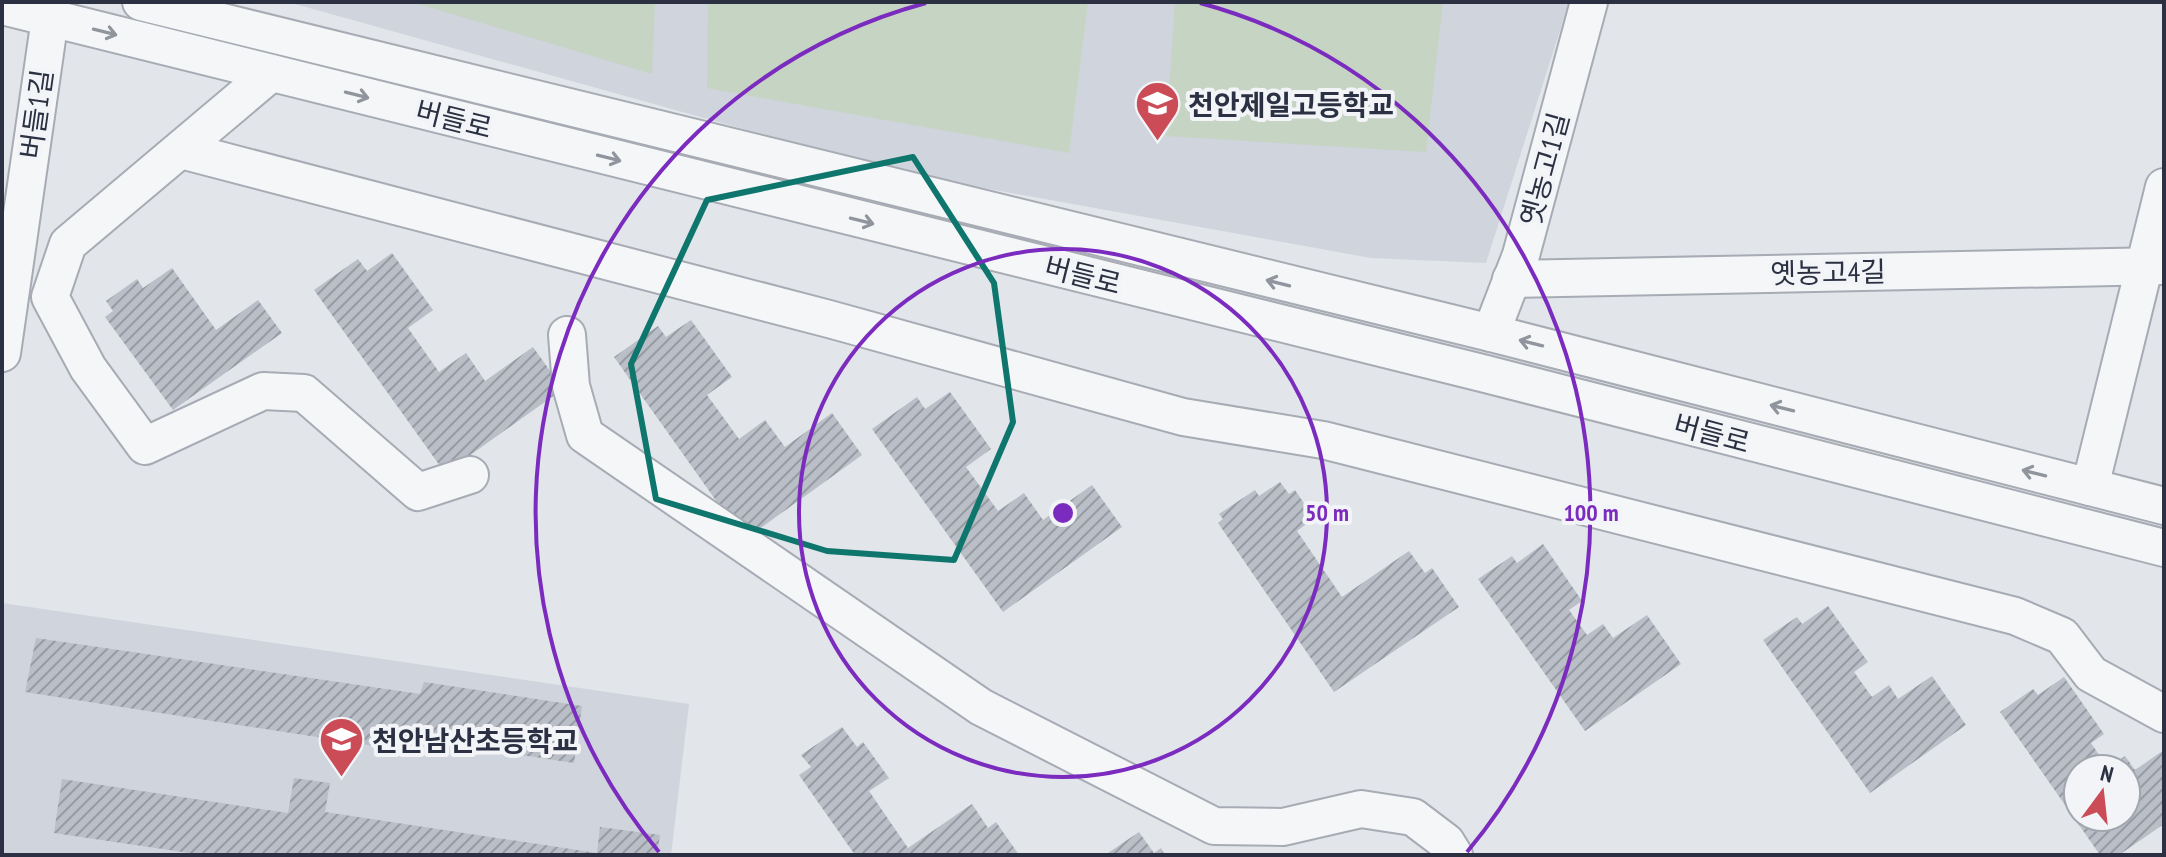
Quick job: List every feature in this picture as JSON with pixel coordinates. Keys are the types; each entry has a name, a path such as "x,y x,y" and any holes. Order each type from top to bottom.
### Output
{"street":[{"name":"버들로","path":"141,2 1491,333 2164,506"},
{"name":"옛농고1길","path":"1491,333 1511,279 1589,2"},
{"name":"버들로","path":"2,6 1486,374 2164,548"},
{"name":"버들1길","path":"2,349 50,18"},
{"path":"271,73 68,244 50,297 88,368 145,446 263,391 304,393 418,492 470,475"},
{"path":"181,150 829,319 1183,417 1323,440 2015,616 2062,636 2091,674 2164,714"},
{"path":"2090,487 2154,266 2164,187"},
{"name":"옛농고4길","path":"1511,279 2154,266"},
{"path":"567,335 571,386 585,435 981,707 1214,826 1283,827 1361,809 1413,817 1446,842 1454,855"}],"highlighted area":[{"path":"913,157 994,283 1013,422 954,560 827,551 656,499 631,364 707,200"}],"shaded area":[{"name":"천안제일고등학교","path":"288,2 1569,2 1486,263 1371,258 901,173"},
{"name":"천안남산초등학교","path":"2,603 689,704 671,855 2,855"}],"green space":[{"path":"412,2 655,2 652,74"},
{"path":"708,2 1088,2 1069,153 707,88"},
{"path":"1175,2 1443,2 1426,152 1166,136"}],"building":[{"path":"392,253 433,310 408,328 439,372 466,353 485,381 533,347 563,389 445,473 314,290 358,259 367,271"},
{"path":"172,268 216,330 258,300 282,333 173,410 105,317 113,311 106,301 137,279 143,288"},
{"path":"691,320 732,377 707,395 739,439 765,420 785,447 832,413 862,455 744,540 614,357 658,326 666,337"},
{"path":"950,392 991,449 966,467 998,511 1024,493 1043,520 1092,485 1122,527 1003,612 872,429 917,397 925,409"},
{"path":"1280,482 1289,494 1295,490 1314,518 1297,531 1342,597 1409,551 1425,573 1432,568 1459,607 1334,692 1218,523 1223,519 1219,514 1255,490 1259,496"},
{"path":"1543,544 1582,601 1569,610 1587,635 1603,624 1613,638 1647,615 1681,664 1585,731 1478,579 1512,556 1517,563"},
{"path":"1828,606 1868,662 1854,672 1872,697 1889,685 1898,699 1932,676 1966,725 1870,793 1763,640 1797,617 1802,624"},
{"path":"36,638 420,694 424,682 582,706 574,763 434,742 433,755 25,692"},
{"path":"2064,677 2104,734 2091,743 2098,753 2062,753 2062,801 2000,712 2033,689 2038,695"},
{"path":"842,727 857,747 863,742 889,778 869,791 908,848 972,804 988,828 996,822 1019,855 855,855 799,775 811,767 801,755"},
{"path":"2164,750 2164,824 2119,855 2100,855 2085,833 2142,833 2142,765"},
{"path":"294,778 330,783 325,812 597,853 600,827 660,835 657,855 203,855 54,833 62,779 288,813"},
{"path":"1139,832 1154,853 1161,848 1165,855 1105,855"}],"place":[{"name":"천안제일고등학교","path":"1157,143"},
{"name":"천안남산초등학교","path":"341,779"}]}
